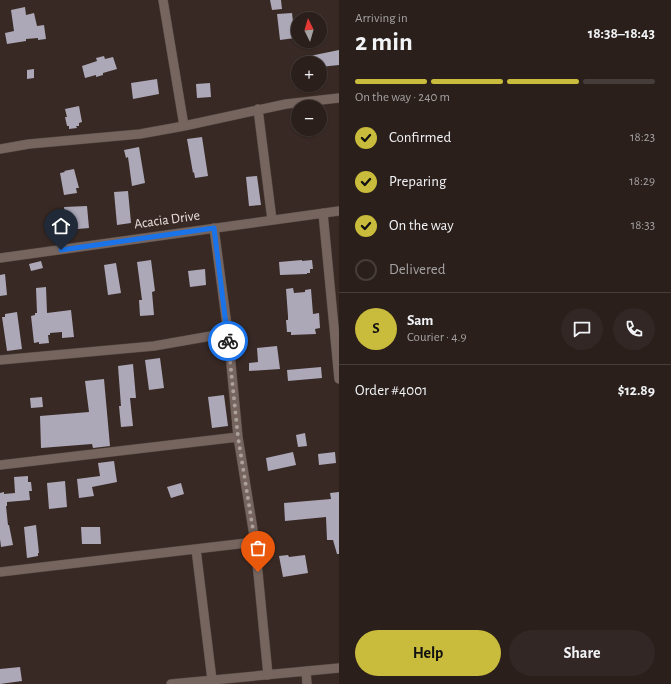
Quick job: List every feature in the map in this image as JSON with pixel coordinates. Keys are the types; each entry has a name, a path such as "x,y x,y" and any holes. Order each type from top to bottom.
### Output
{"street":[{"path":"163,0 184,126"},
{"path":"0,148 140,134 184,126 258,109 339,98"},
{"path":"258,109 272,220"},
{"name":"Acacia Drive","path":"0,258 339,211"},
{"path":"324,213 336,319 339,379"},
{"path":"214,228 228,333 238,437 255,542 268,675"},
{"path":"0,360 154,346 228,333"},
{"path":"0,465 238,437"},
{"path":"0,572 255,542"},
{"path":"196,549 212,680"},
{"path":"171,684 339,668"},
{"path":"306,671 307,684"}],"building":[{"path":"270,0 281,0 282,9 272,10"},
{"path":"25,7 26,15 34,13 37,26 44,25 46,39 26,39 26,41 7,44 5,33 14,31 11,10"},
{"path":"291,13 291,39 280,40 277,14"},
{"path":"339,50 339,65 327,66 327,56 310,56"},
{"path":"104,56 105,59 113,57 117,69 103,73 103,75 96,77 96,75 85,78 82,66 97,61 96,58"},
{"path":"34,69 34,78 27,79 27,70"},
{"path":"157,79 159,94 133,99 131,83"},
{"path":"210,83 211,97 197,98 196,84"},
{"path":"79,106 82,122 79,123 79,126 76,126 77,128 69,129 65,117 67,117 65,109"},
{"path":"202,137 208,176 195,178 187,139"},
{"path":"139,147 145,183 132,186 128,157 126,158 124,150"},
{"path":"74,169 79,188 76,188 77,193 64,195 60,173"},
{"path":"257,176 261,205 249,206 246,177"},
{"path":"128,191 131,223 117,225 114,192"},
{"path":"87,206 89,228 66,230 64,207"},
{"path":"151,260 155,291 152,292 154,315 140,316 139,300 142,300 137,262"},
{"path":"312,260 313,269 310,269 310,273 280,275 279,262"},
{"path":"41,261 43,268 31,271 29,264"},
{"path":"116,263 121,293 108,295 104,265"},
{"path":"205,269 206,285 190,287 188,271"},
{"path":"5,274 7,295 0,296 0,275"},
{"path":"46,287 47,313 71,310 74,337 62,338 62,332 50,333 50,335 48,335 49,343 39,344 39,342 34,343 31,316 37,313 36,288"},
{"path":"293,288 294,293 305,292 305,290 311,289 313,314 319,313 320,328 315,329 316,334 291,335 291,332 287,332 286,320 288,320 288,316 286,289"},
{"path":"17,312 22,349 7,351 2,317 5,317 5,314"},
{"path":"277,346 280,369 249,371 249,363 258,362 257,348"},
{"path":"160,358 164,388 149,390 145,360"},
{"path":"133,364 136,398 130,398 133,426 121,427 118,366"},
{"path":"321,367 322,378 288,381 287,370"},
{"path":"104,379 110,446 93,448 92,444 41,448 40,416 89,412 85,381"},
{"path":"224,395 228,426 212,428 208,397"},
{"path":"42,397 43,407 31,408 30,398"},
{"path":"305,433 307,446 298,447 296,435"},
{"path":"293,452 296,465 268,471 266,458"},
{"path":"335,452 336,463 319,465 318,454"},
{"path":"114,461 117,482 92,487 94,496 79,498 77,479 100,476 98,463"},
{"path":"28,476 28,482 31,482 32,491 29,491 30,500 7,502 6,506 8,525 13,545 1,547 0,493 15,493 14,477"},
{"path":"65,481 67,507 49,509 47,483"},
{"path":"181,483 184,494 171,498 167,487"},
{"path":"339,492 339,554 337,554 333,540 327,540 326,517 285,521 284,503 331,499 330,493"},
{"path":"36,525 39,553 38,556 27,558 24,527"},
{"path":"81,527 100,527 101,544 82,544"},
{"path":"288,555 289,557 305,555 308,573 283,577 279,556"},
{"path":"20,667 22,681 0,684 0,669"}],"way so far":[{"path":"228,341 238,437 255,542 258,572"}],"route":[{"path":"61,250 214,228 228,341"}]}
